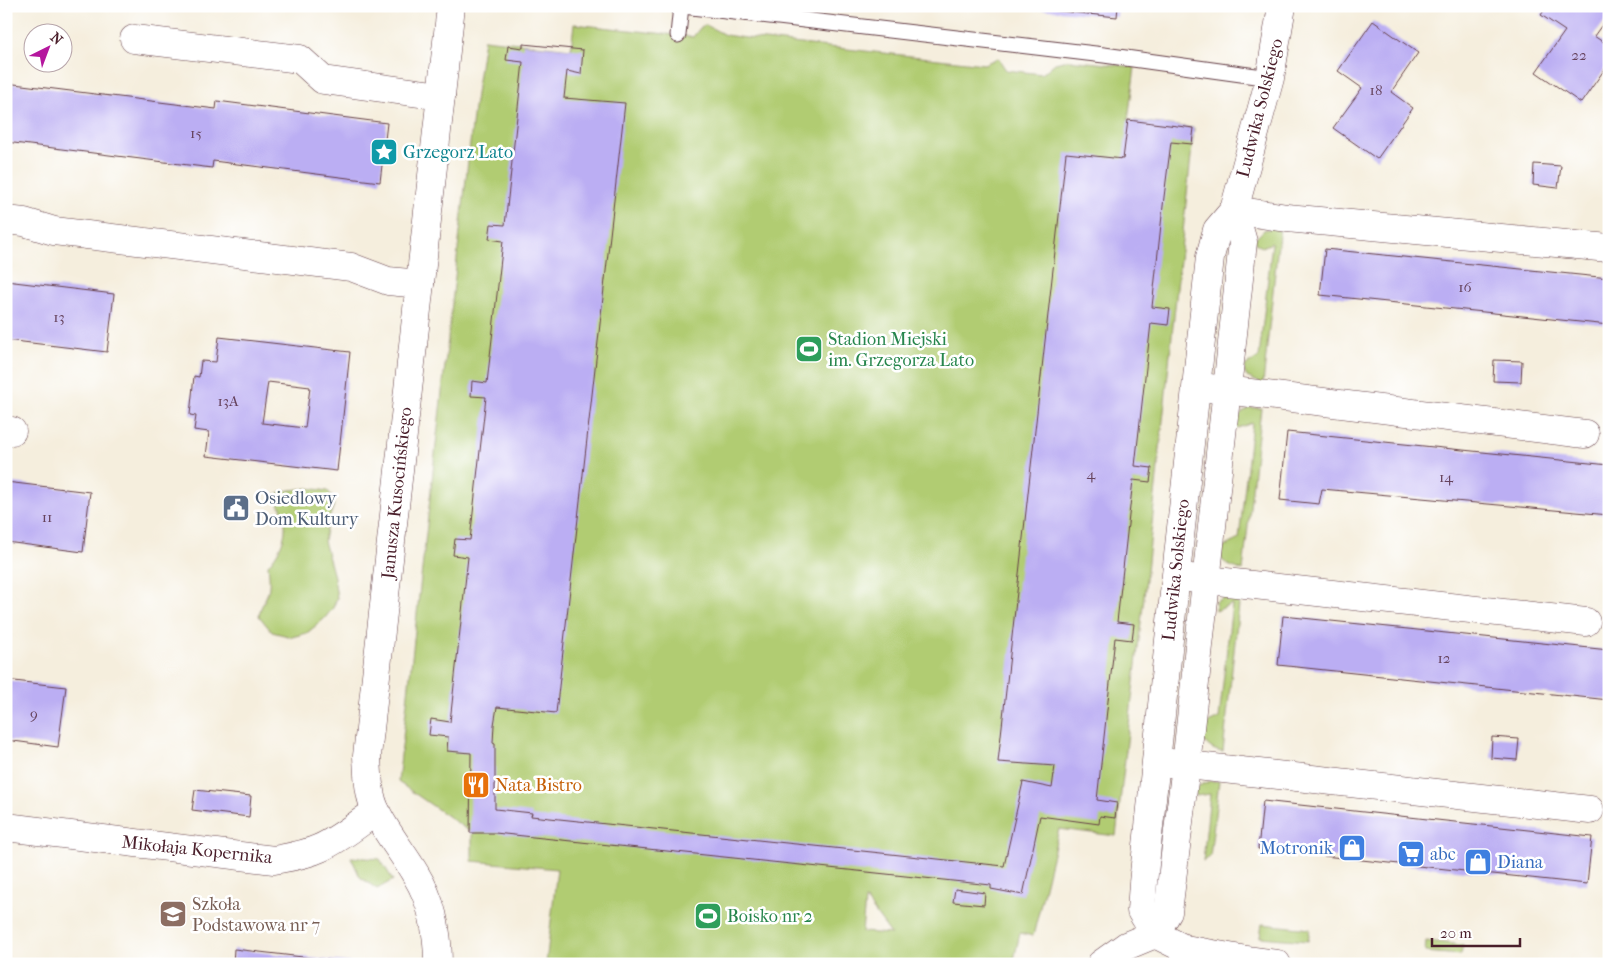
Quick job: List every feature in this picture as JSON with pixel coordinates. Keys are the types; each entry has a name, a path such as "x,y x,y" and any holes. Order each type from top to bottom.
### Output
{"street":[{"name":"Janusza Kusocińskiego","path":"438,964 434,922 425,893 417,876 376,811 369,783 367,756 451,6"},
{"name":"Ludwika Solskiego","path":"1234,210 1243,242 1186,765 1168,912 1154,934 1141,911 1210,257 1216,230 1234,210 1270,78 1282,6"},
{"path":"134,39 300,59 323,80 441,96"},
{"path":"1234,210 1287,218 1609,248"},
{"path":"6,220 24,222 54,231 352,267 388,281 420,284"},
{"path":"1196,387 1585,434"},
{"path":"1176,576 1586,622"},
{"path":"1156,760 1186,765 1590,810"},
{"name":"Mikołaja Kopernika","path":"6,827 274,860 298,856 320,848 376,811"},
{"path":"1101,964 1126,946 1154,934 1185,949 1277,964"}],"lane":[{"path":"678,35 682,6 1104,55 1270,78"}],"green space":[{"name":"Stadion Miejski im. Grzegorza Lato","path":"574,24 693,37 700,28 706,25 725,35 746,38 984,64 998,58 1006,70 1042,74 1055,63 1068,60 1135,67 1128,120 1194,128 1147,571 1116,836 1059,829 1033,936 1020,933 1013,964 546,964 557,869 472,861 472,833 398,782 474,108 484,39 571,49","holes":["866,900 891,934 862,932"]},
{"path":"1280,226 1263,384 1247,377 1244,371 1246,365 1259,357 1272,243 1262,247 1256,244 1255,239 1264,230"},
{"path":"1249,408 1261,408 1243,571 1228,565 1220,558 1223,547 1239,539 1252,423 1238,428 1235,427 1235,420"},
{"path":"308,488 328,491 334,505 327,524 324,541 334,577 337,598 333,608 324,619 307,633 292,637 272,632 259,616 269,589 268,565 280,548 285,531 283,514 274,495 283,491"},
{"path":"1240,596 1223,752 1210,747 1201,737 1204,725 1219,718 1232,604 1216,611 1216,602 1225,597"},
{"path":"1210,781 1219,781 1210,857 1203,861 1210,794 1196,796 1194,788"},
{"path":"351,857 380,859 393,880 377,889 360,877"},
{"path":"1262,924 1310,929 1308,941 1260,937"},
{"path":"1426,941 1463,945 1461,955 1425,952"}],"building":[{"path":"1030,6 1118,6 1117,17 1030,8"},
{"path":"1547,6 1609,6 1609,15 1594,36 1609,46 1609,63 1581,103 1536,72 1565,31 1541,15"},
{"path":"1373,21 1418,53 1391,92 1413,108 1377,159 1333,128 1362,88 1338,71"},
{"path":"523,44 583,50 581,74 567,71 564,98 625,103 556,713 497,707 494,725 495,809 532,813 531,816 1004,866 1023,782 1052,788 1055,766 998,762 1066,153 1123,159 1128,120 1194,128 1192,144 1171,142 1164,197 1152,307 1170,309 1168,325 1151,323 1135,466 1152,468 1150,482 1133,480 1117,622 1134,624 1132,640 1115,638 1097,800 1117,803 1115,818 1100,816 1099,824 1040,816 1023,895 991,889 991,885 495,833 470,833 471,753 447,751 448,737 429,735 431,719 450,722 468,557 453,555 455,539 470,540 486,397 471,396 472,381 487,383 503,241 489,239 491,224 505,225 523,62 506,60 508,46 523,48"},
{"path":"6,83 216,109 217,101 387,123 380,182 213,161 212,168 6,142"},
{"path":"1534,164 1561,166 1558,188 1533,185"},
{"path":"1325,249 1609,278 1609,325 1320,295"},
{"path":"6,281 114,294 107,352 6,340"},
{"path":"219,337 350,352 337,471 206,456 209,432 194,430 196,416 190,415 194,376 199,377 201,361 216,362","holes":["268,382 310,387 305,428 262,423"]},
{"path":"1494,360 1522,361 1521,382 1493,381"},
{"path":"1287,432 1609,465 1609,515 1322,489 1319,504 1280,500"},
{"path":"6,482 90,492 83,552 6,542"},
{"path":"1283,616 1609,650 1609,700 1278,665"},
{"path":"6,680 66,687 58,747 6,740"},
{"path":"1492,737 1519,739 1517,760 1491,758"},
{"path":"195,790 251,796 249,817 192,810"},
{"path":"1263,801 1592,837 1587,884 1258,849"},
{"path":"955,889 985,893 984,905 953,902"},
{"path":"234,949 354,963 354,964 233,964"}],"place":[{"name":"Grzegorz Lato","path":"384,152"},
{"name":"Stadion Miejski im. Grzegorza Lato","path":"809,349"},
{"name":"Osiedlowy Dom Kultury","path":"236,508"},
{"name":"Nata Bistro","path":"476,785"},
{"name":"Motronik","path":"1352,848"},
{"name":"abc","path":"1411,854"},
{"name":"Diana","path":"1478,862"},
{"name":"Szkoła Podstawowa nr 7","path":"173,914"},
{"name":"Boisko nr 2","path":"708,916"}]}
